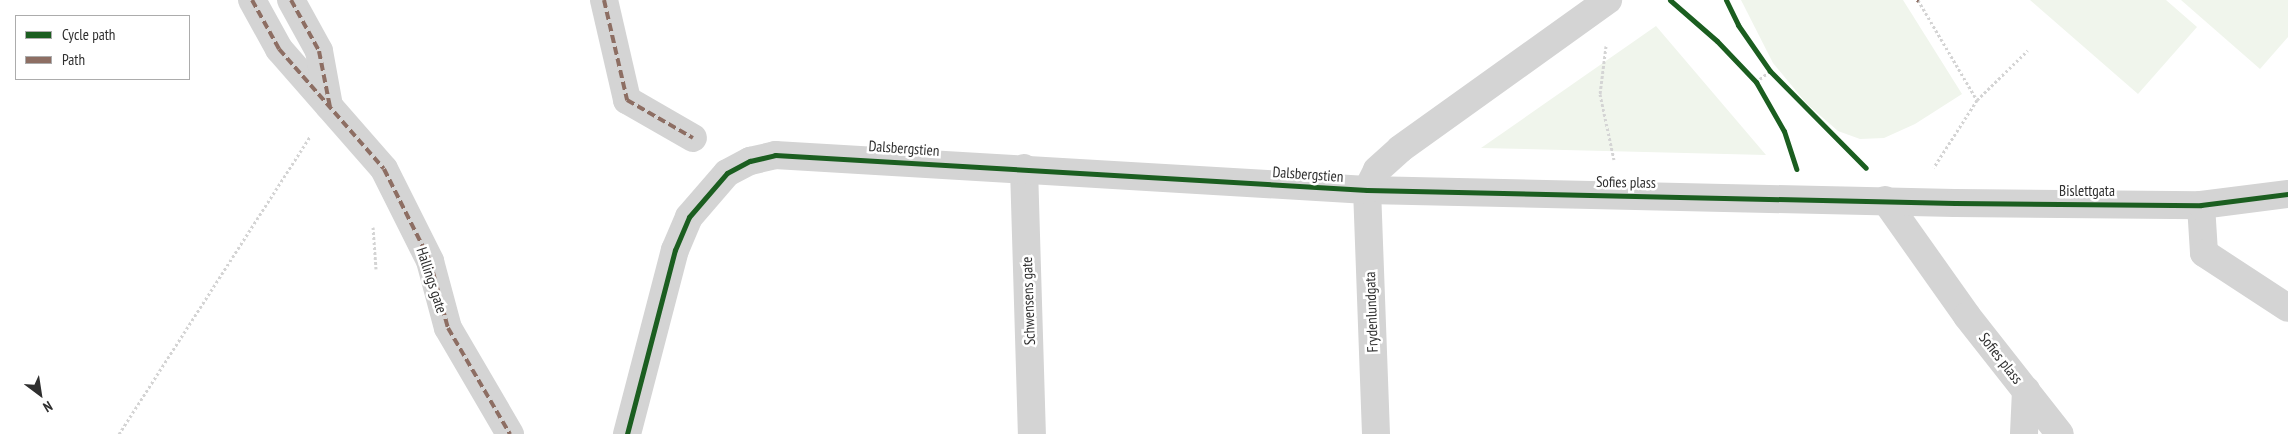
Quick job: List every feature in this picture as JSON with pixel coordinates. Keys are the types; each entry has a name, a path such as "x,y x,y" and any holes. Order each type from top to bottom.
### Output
{"street":[{"name":"Hallings gate","path":"252,0 279,49 384,169 430,261 448,328 510,434"},
{"name":"Hallings gate","path":"291,0 319,51 330,107"},
{"path":"604,0 627,100 694,138"},
{"path":"1367,190 1377,170 1400,149 1608,0"},
{"name":"Dalsbergstien","path":"627,434 675,250 689,217 727,173 750,161 775,155 1024,168 1367,190"},
{"name":"Schwensens gate","path":"1024,168 1032,434"},
{"name":"Sofies plass","path":"1367,190 1885,200 1967,316 2026,390 2024,434"},
{"name":"Frydenlundgata","path":"1367,190 1376,434"},
{"name":"Bislettgata","path":"1885,200 2201,205 2288,194"},
{"path":"2201,205 2204,253 2288,308"},
{"path":"2026,390 2060,434"}],"path":[{"path":"1670,0 1717,41 1756,82 1784,131 1796,169"},
{"path":"1726,0 1738,25 1770,71 1866,168"},
{"path":"1918,0 1977,100"},
{"path":"1606,45 1600,94 1615,163"},
{"path":"1933,170 1977,100 2028,50"},
{"path":"1756,82 1770,71"},
{"path":"119,434 330,107"},
{"path":"372,222 376,269"}],"shaded area":[{"path":"1741,0 1903,0 1962,94 1915,124 1884,138 1860,139 1838,131 1807,104 1773,63"},
{"path":"2030,0 2166,0 2197,27 2138,94"},
{"path":"2181,0 2288,0 2288,37 2260,69"},
{"path":"1656,26 1766,155 1481,148"}],"marked path":[{"path":"252,0 279,49 384,169 430,261 448,328 510,434"},
{"path":"291,0 319,51 330,107"},
{"path":"604,0 627,100 693,138"}],"cycle path":[{"path":"1670,0 1717,41 1756,82 1784,131 1796,169"},
{"path":"1726,0 1738,25 1770,71 1866,168"},
{"path":"627,434 675,250 689,217 727,173 750,161 775,155 1367,190 1955,203 2201,205 2288,194"}]}
